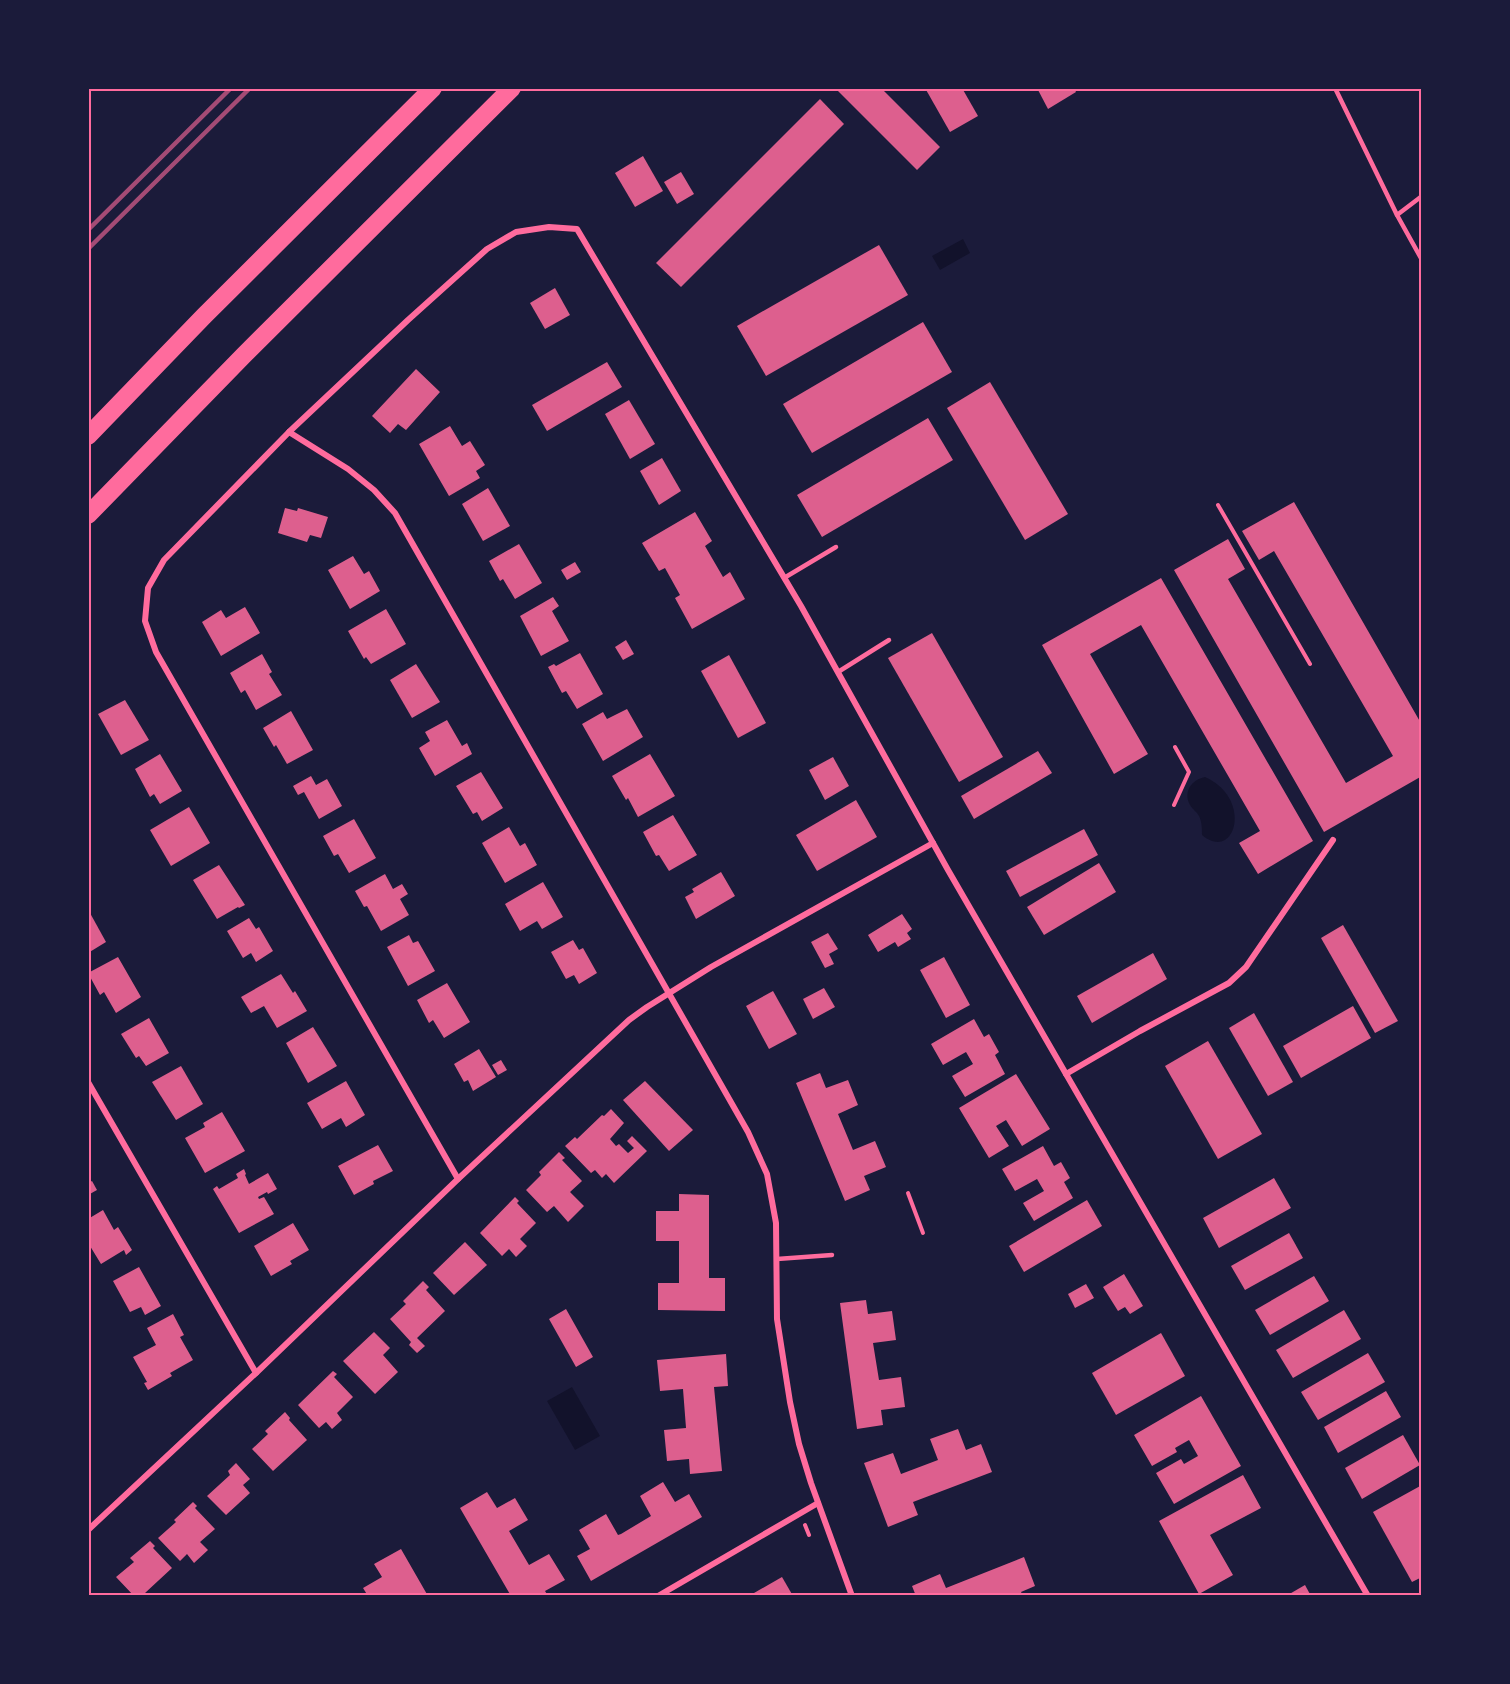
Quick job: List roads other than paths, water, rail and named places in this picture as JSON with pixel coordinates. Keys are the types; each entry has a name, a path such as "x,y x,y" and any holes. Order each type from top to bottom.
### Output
{"highway":[{"path":"88,436 213,307 433,88"},
{"path":"88,515 244,355 512,88"},
{"path":"488,112 517,88"}],"street":[{"path":"458,1179 156,652 145,621 148,588 164,560 289,432 487,249 516,232 549,227 577,229 784,578 933,843 1368,1596"},
{"path":"289,432 348,469 374,490 395,513 748,1132 767,1174 777,1223 777,1318 799,1444 852,1596"},
{"path":"1066,1074 1229,983 1246,966 1333,840"},
{"path":"88,1530 629,1020 711,967 933,843"},
{"path":"88,1082 256,1373"},
{"path":"658,1596 818,1503"}],"lane":[{"path":"1335,88 1422,260"},
{"path":"1397,214 1422,196"},
{"path":"784,578 836,547"},
{"path":"838,672 890,640"},
{"path":"777,1258 832,1255"}],"railway":[{"path":"88,230 231,88"},
{"path":"88,249 250,88"}]}
